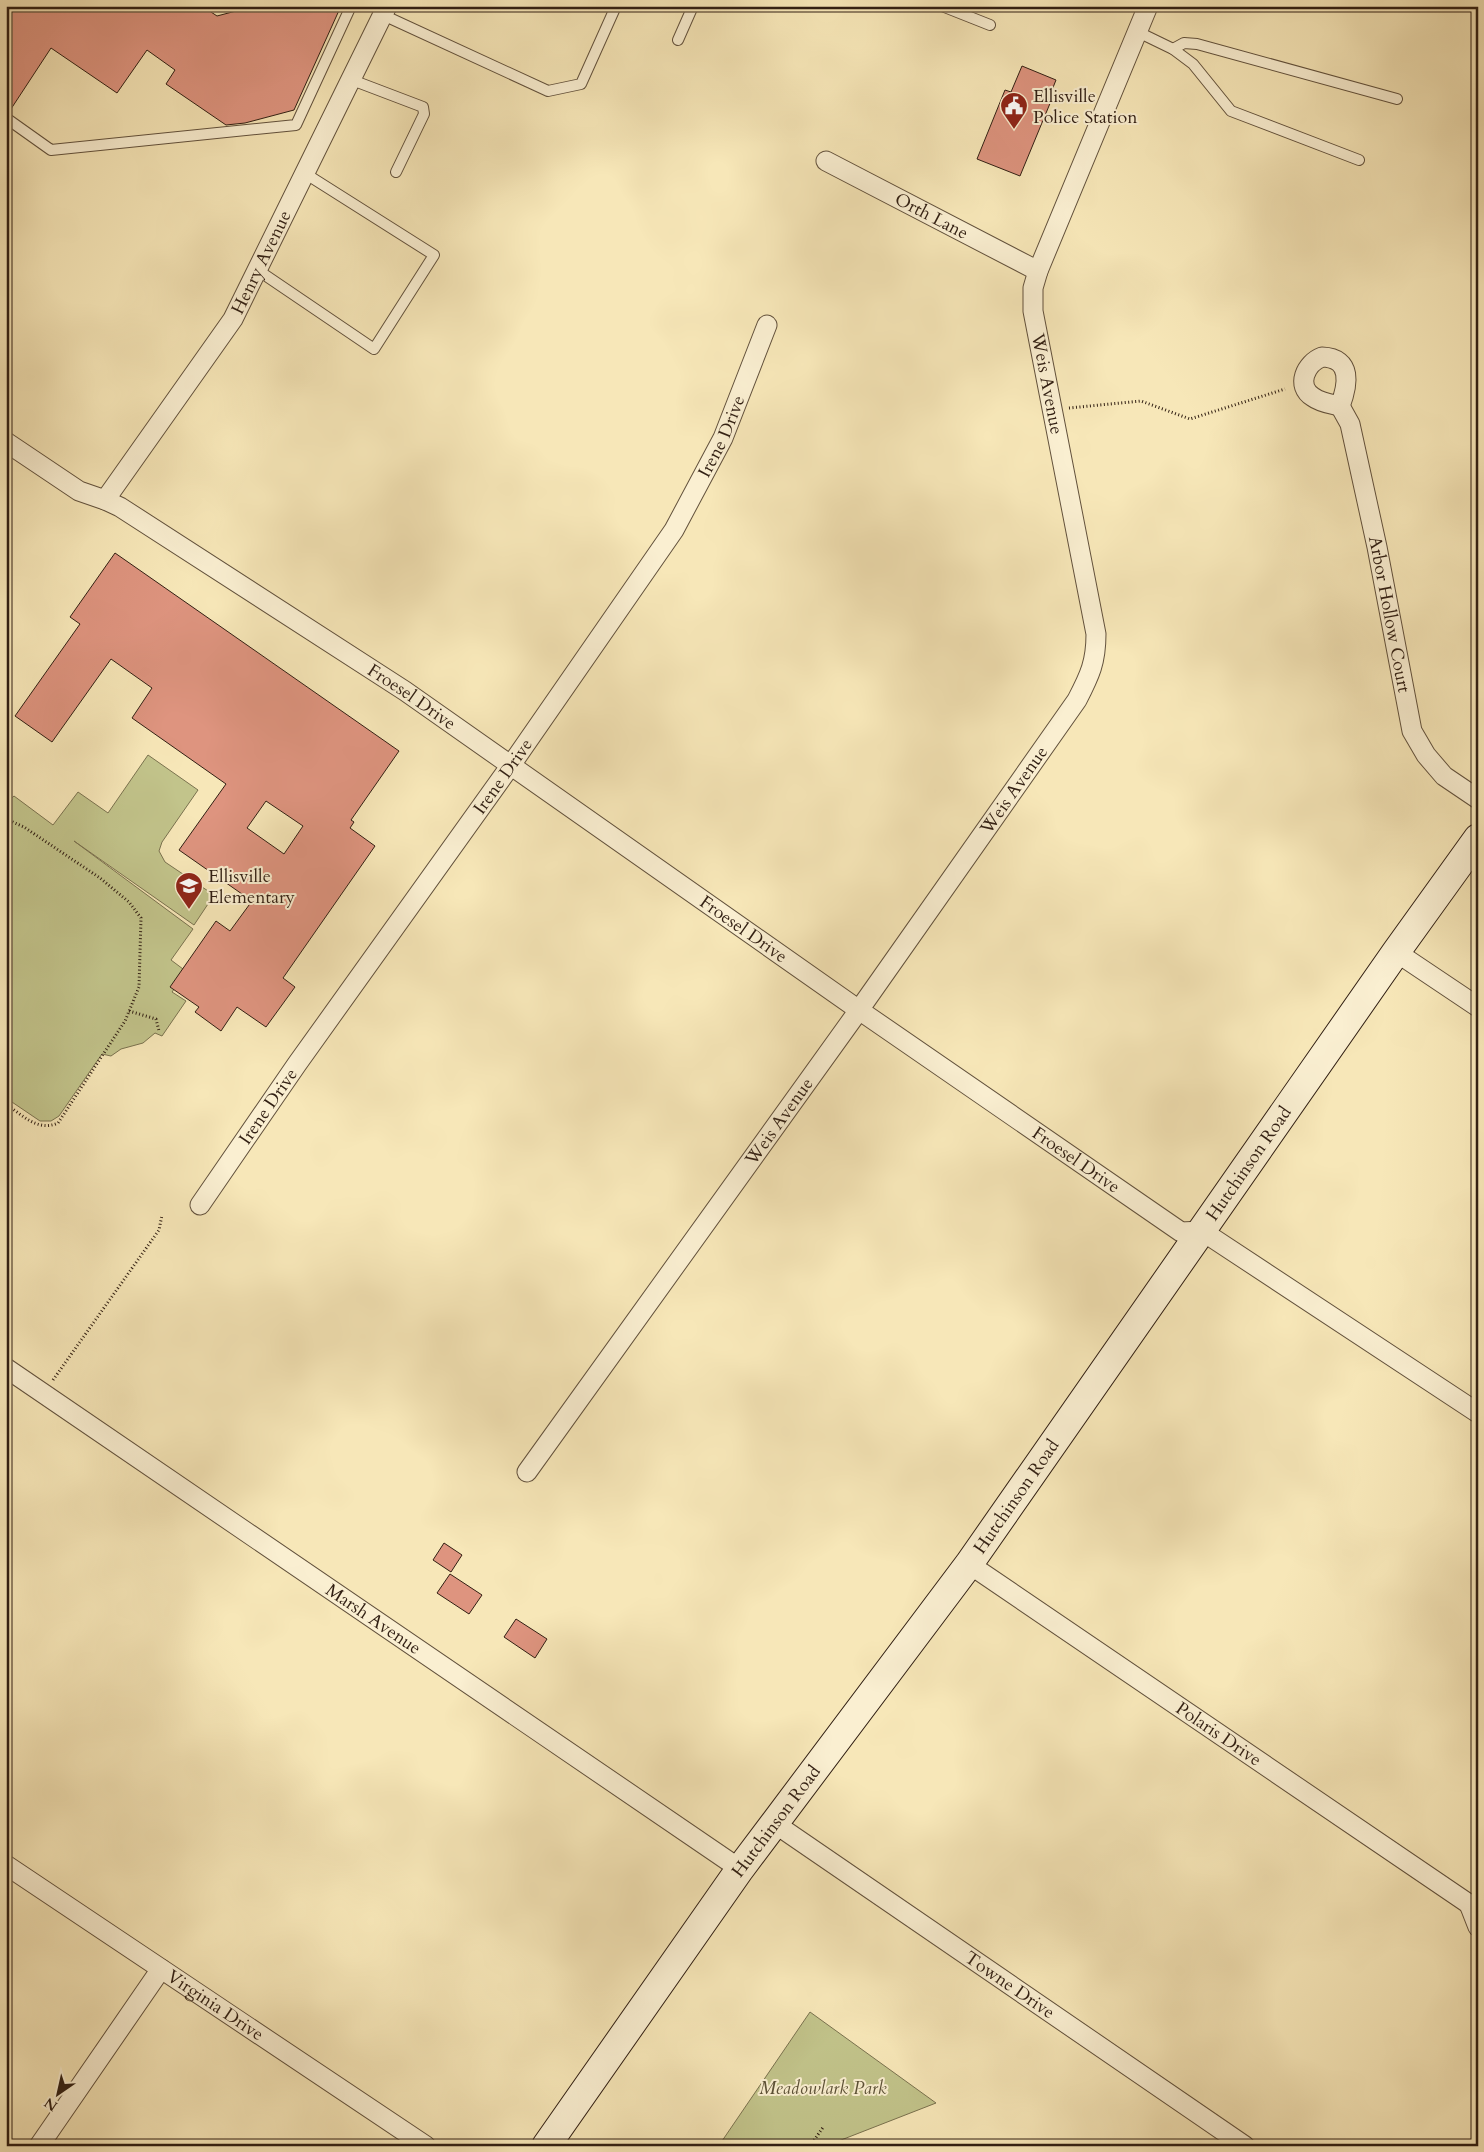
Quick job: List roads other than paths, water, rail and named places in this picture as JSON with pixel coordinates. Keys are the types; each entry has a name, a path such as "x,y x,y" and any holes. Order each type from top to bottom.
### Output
{"street":[{"name":"Weis Avenue","path":"527,1472 859,1010 1076,700 1088,678 1096,655 1096,634 1033,311 1033,288 1038,271 1148,6"},
{"name":"Henry Avenue","path":"105,500 234,319 385,11"},
{"name":"Orth Lane","path":"826,161 1038,271"},
{"name":"Irene Drive","path":"200,1205 303,1056 511,765 674,530 723,438 767,325"},
{"name":"Arbor Hollow Court","path":"1340,406 1350,424 1377,547 1412,731 1426,755 1444,776 1478,798"},
{"name":"Froesel Drive","path":"6,442 79,491 120,507 405,691 859,1010 1181,1232 1202,1231"},
{"name":"Hutchinson Road","path":"546,2146 740,1869 969,1564 1396,952 1478,838"},
{"path":"1396,952 1478,1007"},
{"path":"1202,1231 1478,1413"},
{"name":"Marsh Avenue","path":"6,1368 740,1869"},
{"name":"Polaris Drive","path":"969,1564 1473,1904 1478,1927"},
{"name":"Towne Drive","path":"774,1823 1245,2146"},
{"name":"Virginia Drive","path":"6,1865 426,2146"},
{"path":"39,2146 161,1969"}],"lane":[{"path":"6,118 51,150 296,125 351,6"},
{"path":"385,11 548,91 581,84 616,6"},
{"path":"678,40 692,6"},
{"path":"942,6 990,25"},
{"path":"1138,32 1173,49 1193,64 1231,112 1359,160"},
{"path":"1173,49 1184,43 1197,44 1397,99"},
{"path":"352,80 423,107 424,114 396,172"},
{"path":"259,270 374,349 434,255 306,174"}],"place":[{"name":"Ellisville Police Station","path":"1014,130"},
{"name":"Ellisville Elementary","path":"189,910"}],"park label":[{"name":"Meadowlark Park","path":"823,2088"}]}
